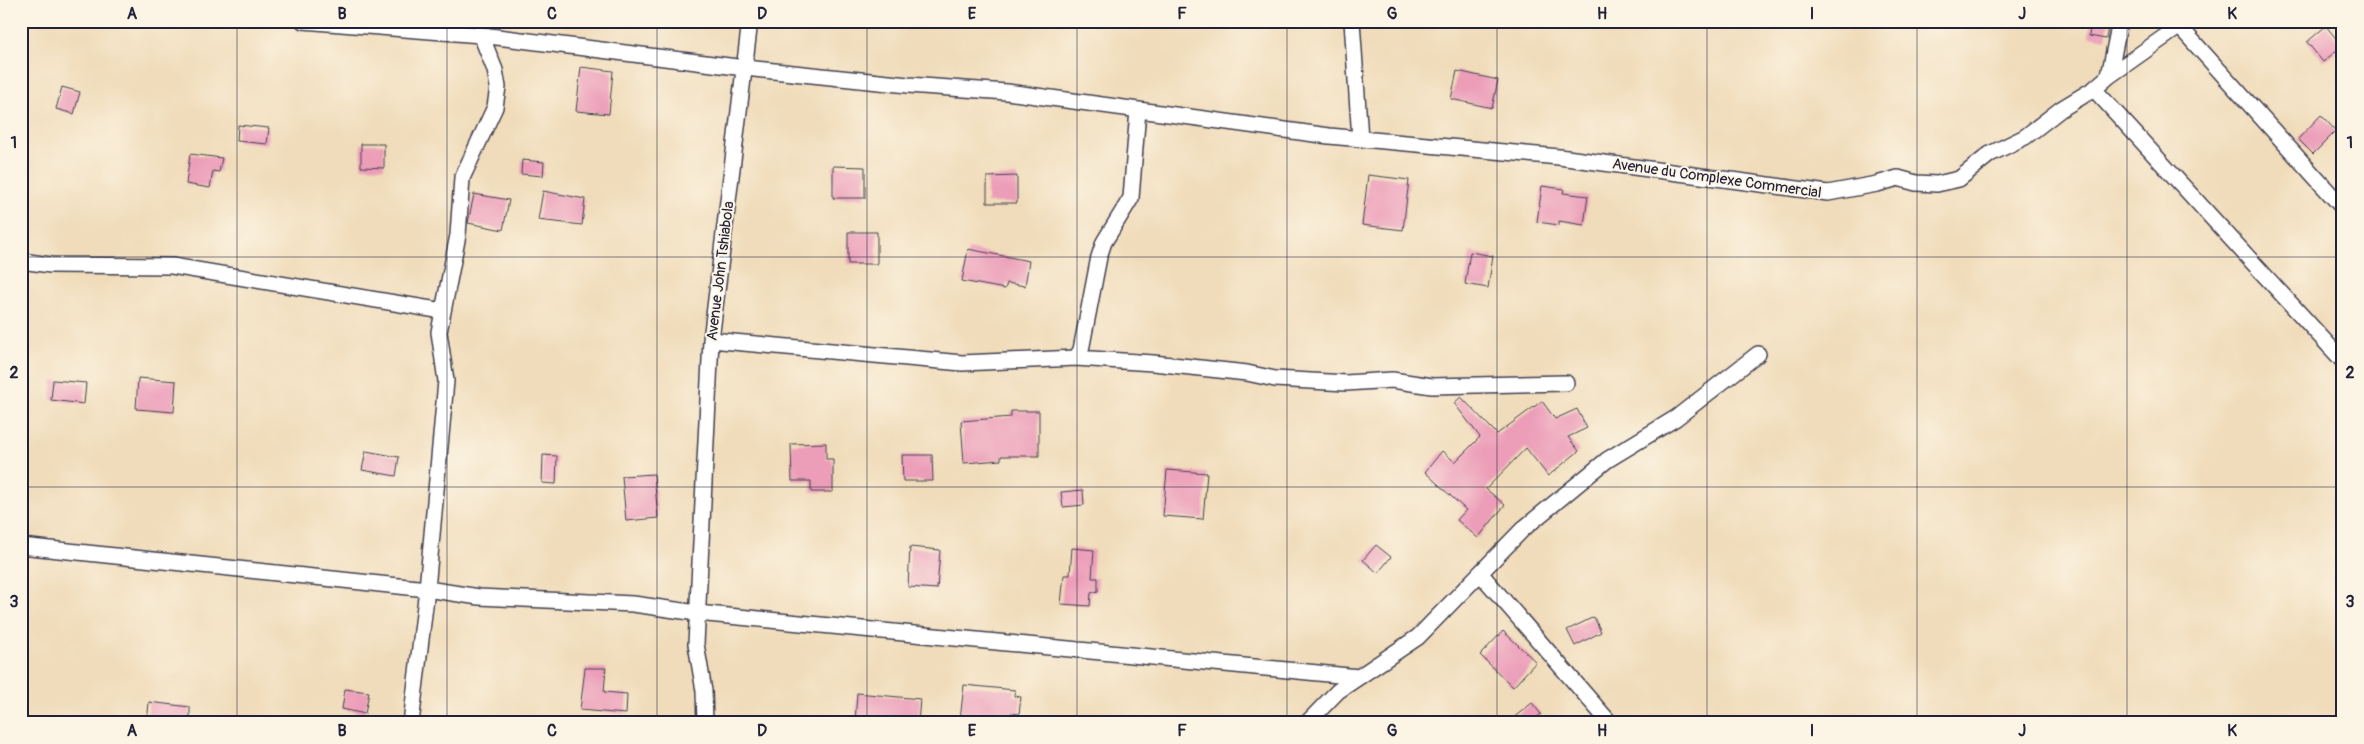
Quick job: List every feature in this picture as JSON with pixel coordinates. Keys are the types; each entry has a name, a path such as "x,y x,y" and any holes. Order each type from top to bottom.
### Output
{"street":[{"name":"Avenue du Complexe Commercial","path":"304,21 481,35 745,68 908,85 1007,92 1360,139 1559,157 1828,193 1898,178 1916,183 1937,184 1958,179 1990,154 2025,136 2061,109 2094,90 2109,76 2183,24"},
{"name":"Avenue John Tshiabola","path":"705,723 704,691 696,644 704,521 711,340 750,21"},
{"path":"1352,21 1360,139"},
{"path":"2109,76 2120,21"},
{"path":"2183,24 2343,208"},
{"path":"411,723 428,589 446,381 439,332 458,235 462,178 495,107 498,87 495,70 481,35"},
{"path":"2094,90 2343,360"},
{"path":"1076,358 1081,350 1098,258 1104,242 1131,198 1138,110"},
{"path":"21,261 51,265 172,266 443,311"},
{"path":"711,340 962,363 1076,358 1153,363 1284,379 1346,382 1392,380 1432,386 1566,383"},
{"path":"1307,723 1338,691 1418,637 1523,529 1607,460 1676,418 1758,354"},
{"path":"21,546 428,589 479,597 633,604 697,612 1358,677"},
{"path":"1480,573 1610,723"}],"building":[{"path":"2091,21 2109,21 2106,39 2089,36"},
{"path":"2326,26 2342,46 2323,62 2307,42"},
{"path":"581,67 613,71 609,114 576,111"},
{"path":"1457,71 1498,80 1492,108 1451,99"},
{"path":"62,87 80,92 74,114 56,109"},
{"path":"2321,115 2336,131 2313,154 2298,139"},
{"path":"238,125 269,128 267,144 237,141"},
{"path":"361,144 384,144 384,168 361,167"},
{"path":"190,154 222,158 219,172 213,171 210,188 186,184"},
{"path":"522,160 544,162 543,176 521,174"},
{"path":"833,166 865,167 865,198 833,198"},
{"path":"1368,175 1409,180 1403,230 1362,225"},
{"path":"1017,176 1017,203 987,203 987,177"},
{"path":"1542,186 1564,189 1563,193 1588,196 1584,225 1559,221 1559,225 1537,222"},
{"path":"543,191 585,199 582,225 538,220"},
{"path":"474,194 509,200 503,230 468,223"},
{"path":"848,232 877,232 877,264 848,264"},
{"path":"968,249 1029,261 1025,286 1007,283 1005,289 962,281"},
{"path":"1470,252 1493,256 1488,288 1465,284"},
{"path":"138,378 176,381 174,412 136,409"},
{"path":"53,380 86,383 84,404 51,400"},
{"path":"1461,397 1497,434 1542,401 1555,419 1577,409 1587,428 1568,437 1579,451 1548,476 1526,448 1486,489 1505,505 1478,538 1457,520 1466,510 1425,472 1442,451 1455,462 1480,437 1454,403"},
{"path":"1011,411 1039,411 1039,456 1001,456 1001,460 964,463 961,421 1011,417"},
{"path":"826,443 826,459 833,459 833,492 811,492 811,481 792,481 791,444"},
{"path":"366,451 399,457 396,476 362,470"},
{"path":"543,455 557,456 556,484 542,483"},
{"path":"902,455 932,455 933,481 903,481"},
{"path":"1167,470 1207,473 1203,519 1163,516"},
{"path":"654,474 658,518 626,521 622,476"},
{"path":"1083,490 1084,505 1063,507 1061,492"},
{"path":"1376,545 1391,557 1378,573 1363,560"},
{"path":"910,547 940,550 937,589 908,587"},
{"path":"1072,548 1094,550 1092,578 1098,578 1098,591 1091,593 1090,606 1061,604 1064,575 1070,575"},
{"path":"1594,617 1601,632 1575,646 1567,630"},
{"path":"1503,631 1536,662 1513,687 1480,655"},
{"path":"585,668 606,668 604,692 627,694 626,714 580,710"},
{"path":"964,685 1015,690 1014,696 1021,697 1019,714 1011,713 1010,723 968,723 968,721 960,720"},
{"path":"345,689 369,692 365,714 342,709"},
{"path":"857,693 920,699 918,723 855,723"},
{"path":"149,702 190,707 190,723 147,723"},
{"path":"1532,703 1541,714 1530,723 1507,723"}]}
